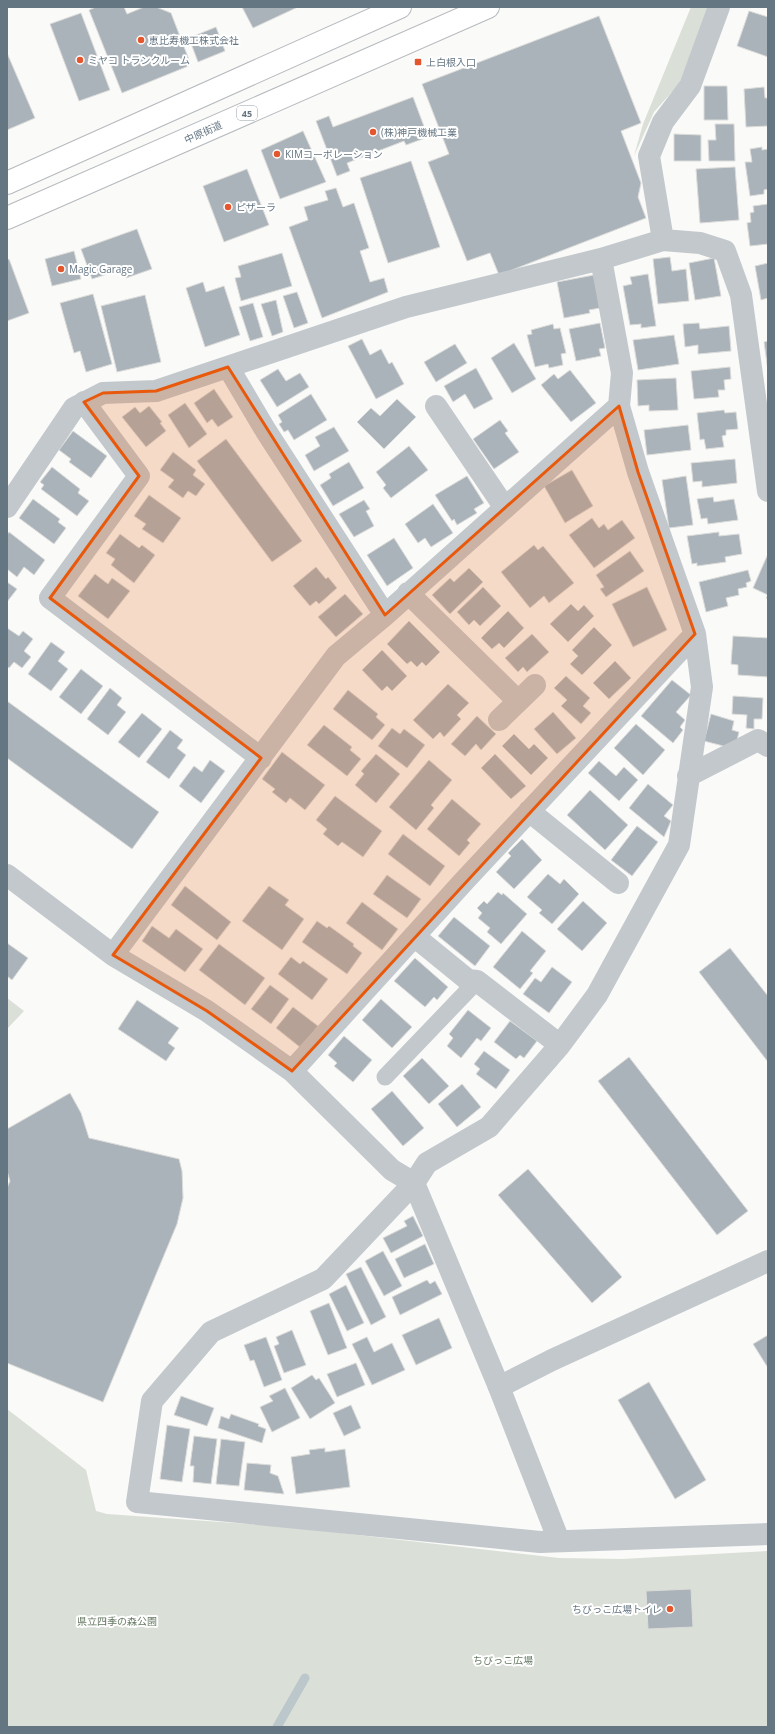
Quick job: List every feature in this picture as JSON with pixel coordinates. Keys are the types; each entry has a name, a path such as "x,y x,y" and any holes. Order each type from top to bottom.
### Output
{"main road":[{"path":"7,183 400,7"},
{"name":"中原街道","path":"7,218 488,7"}],"street":[{"path":"663,240 649,156 663,122 690,86 719,7"},
{"path":"7,507 74,408 103,393 156,391 406,307 601,259 663,240 700,243 726,251 742,295 768,491"},
{"path":"601,259 622,373 619,406 638,472 695,634 702,687 679,845 597,995 560,1045 489,1127 427,1163 414,1183 323,1279 211,1332 152,1401 136,1502 540,1542 768,1534"},
{"path":"228,367 266,431 385,615"},
{"path":"84,402 139,476 50,598 261,758"},
{"path":"436,406 506,508"},
{"path":"113,955 336,656 385,615 619,406"},
{"path":"408,594 518,701"},
{"path":"292,1071 529,811 695,634"},
{"path":"500,720 535,685"},
{"path":"688,776 758,740 768,746"},
{"path":"529,811 618,883"},
{"path":"7,875 113,955 207,1011 292,1071 392,1170 414,1183 499,1387 559,1541"},
{"path":"414,936 468,980 477,981 560,1045"},
{"path":"499,1387 552,1360 768,1261"}],"lane":[{"path":"385,1077 477,981"}],"highlighted area":[{"path":"228,367 385,615 619,406 638,472 695,634 292,1071 207,1011 113,955 261,758 50,598 139,476 84,402 103,393 156,391"}],"green space":[{"path":"691,7 709,7 679,84 654,112 634,156 643,124"},
{"path":"7,998 24,1011 7,1029"},
{"name":"県立四季の森公園","path":"7,1409 86,1470 96,1511 107,1514 279,1526 559,1558 622,1559 768,1551 768,1727 7,1727"}],"building":[{"name":"恵比寿機工株式会社","path":"96,7 124,7 127,14 144,7 156,7 171,13 191,65 122,93 89,10"},
{"path":"242,7 298,7 253,28"},
{"path":"749,11 768,17 768,57 737,46"},
{"path":"81,13 110,90 79,101 50,24"},
{"path":"599,16 641,123 621,131 641,183 638,197 646,218 499,275 490,253 467,261 428,162 449,154 422,84"},
{"path":"216,27 225,51 198,62 189,38"},
{"path":"7,53 35,118 7,130"},
{"path":"704,86 727,86 728,120 704,120"},
{"path":"764,87 765,98 768,98 768,126 746,127 744,89"},
{"name":"(株)神戸機械工業","path":"413,97 428,137 406,145 404,141 347,163 350,171 337,176 316,121 329,116 333,127"},
{"path":"715,124 734,124 735,161 709,161 708,140 716,140"},
{"path":"303,131 326,182 280,199 261,150"},
{"path":"674,134 701,135 701,161 674,161"},
{"path":"762,147 762,150 768,149 768,189 764,190 764,194 750,196 745,162 752,162 750,149"},
{"path":"411,161 440,247 388,263 360,178"},
{"path":"735,167 739,220 700,223 696,169"},
{"path":"247,169 269,225 224,242 203,186"},
{"path":"336,188 343,207 354,203 369,248 360,251 370,282 384,278 388,292 322,318 289,227 308,220 304,207 328,200 325,191"},
{"path":"768,204 768,244 750,246 747,223 751,222 750,213 754,212 753,206"},
{"path":"137,229 152,269 126,278 123,269 92,279 81,249"},
{"path":"74,251 81,279 52,286 45,259"},
{"path":"282,253 292,286 241,301 235,278 241,277 238,266"},
{"path":"670,257 672,271 686,269 689,301 658,304 653,259"},
{"path":"714,258 721,296 695,300 689,263"},
{"path":"9,259 29,313 7,321 7,260"},
{"path":"768,263 768,298 761,300 755,266"},
{"path":"648,274 656,326 641,328 641,324 630,325 623,286 632,284 630,277"},
{"path":"594,275 600,308 589,310 590,313 564,318 557,282"},
{"path":"203,282 206,292 224,286 240,335 205,347 186,288"},
{"path":"297,292 308,323 294,328 283,296"},
{"path":"93,294 112,364 86,372 80,351 74,353 60,303"},
{"path":"145,295 161,362 117,372 101,306"},
{"path":"276,300 283,332 272,336 261,304"},
{"path":"253,303 263,337 250,341 239,307"},
{"path":"600,323 605,348 599,349 601,356 576,361 569,329"},
{"path":"699,323 700,329 729,326 731,351 698,354 698,345 685,347 683,324"},
{"path":"553,324 554,329 560,328 566,353 561,354 563,365 549,368 548,364 535,367 527,335 532,334 531,330"},
{"path":"674,335 679,364 638,370 633,340"},
{"path":"362,339 370,355 381,349 389,364 392,362 404,384 376,399 348,346"},
{"path":"768,341 768,371 764,342"},
{"path":"514,343 536,379 512,393 491,358"},
{"path":"455,344 467,363 436,382 424,362"},
{"path":"730,367 731,379 724,380 725,390 718,390 719,397 694,399 691,371"},
{"path":"476,368 493,399 474,409 465,394 453,402 444,386"},
{"path":"278,369 286,381 300,373 309,387 277,407 260,380"},
{"path":"570,370 596,403 571,422 541,385 554,374 558,379"},
{"path":"676,378 678,410 649,411 649,405 638,406 637,380"},
{"path":"214,389 233,417 218,427 212,419 207,423 194,403"},
{"path":"311,394 327,420 294,440 288,430 284,432 279,424 282,422 278,415"},
{"path":"397,399 416,417 384,449 357,422 371,408 380,416"},
{"path":"185,403 207,434 189,448 168,415"},
{"path":"149,406 162,422 160,423 166,431 146,447 122,417 135,407 140,413"},
{"path":"724,410 725,413 736,412 738,429 726,430 726,435 722,436 724,447 706,449 704,439 700,440 697,413"},
{"path":"500,420 508,431 505,433 519,452 494,469 473,439"},
{"path":"688,425 691,450 647,455 644,430"},
{"path":"334,427 349,451 314,471 305,455 320,446 315,437"},
{"path":"73,431 107,456 91,478 69,462 71,459 59,450"},
{"path":"226,439 302,541 272,562 197,461"},
{"path":"409,446 428,470 391,498 383,488 386,485 376,472"},
{"path":"173,452 196,470 193,475 205,484 196,496 188,491 183,498 168,487 174,480 160,470"},
{"path":"735,459 737,483 702,487 702,481 693,482 691,463"},
{"path":"349,462 364,488 333,506 320,485 331,478 329,474"},
{"path":"52,467 80,489 78,493 89,501 77,516 41,489 44,485 40,482"},
{"path":"572,470 593,506 565,523 544,486"},
{"path":"467,476 484,503 474,509 477,513 457,525 454,519 452,521 435,495"},
{"path":"686,476 693,525 669,528 662,480"},
{"path":"149,495 181,518 163,543 142,529 146,524 134,516"},
{"path":"713,497 714,502 734,499 738,520 708,524 707,518 701,519 697,499"},
{"path":"33,499 60,519 58,522 66,528 54,544 19,518"},
{"path":"364,500 370,509 366,511 374,526 354,537 339,514"},
{"path":"433,504 453,533 431,547 425,538 418,543 405,524"},
{"path":"592,518 599,528 604,524 608,530 622,520 635,538 594,568 569,535"},
{"path":"9,532 45,560 34,575 24,567 17,577 7,569 7,535"},
{"path":"719,532 719,536 739,534 742,554 725,557 726,562 697,566 697,563 692,564 687,536"},
{"path":"120,534 139,548 142,545 155,555 134,583 111,565 115,559 106,553"},
{"path":"394,538 413,568 387,586 367,555"},
{"path":"534,545 538,550 543,546 574,583 549,603 544,596 530,608 501,572"},
{"path":"630,551 644,571 606,597 600,589 604,587 596,575"},
{"path":"768,556 768,595 753,588"},
{"path":"316,567 326,579 328,577 337,588 319,604 316,601 310,606 293,586"},
{"path":"469,568 483,582 450,614 432,595 450,578 454,582"},
{"path":"748,570 751,581 746,583 747,587 738,589 739,595 726,598 728,606 706,612 699,582"},
{"path":"95,574 108,584 112,578 130,591 108,619 78,596"},
{"path":"7,582 17,589 7,602"},
{"path":"483,587 501,606 480,626 474,620 469,625 457,612"},
{"path":"647,587 667,630 633,647 612,604"},
{"path":"345,594 363,614 336,637 318,617"},
{"path":"571,604 578,611 584,605 594,616 568,642 550,624"},
{"path":"508,611 524,628 504,648 499,643 492,649 481,638"},
{"path":"409,621 440,652 426,666 422,662 417,667 411,661 407,664 387,644"},
{"path":"594,627 612,645 582,675 570,664 578,656 572,650"},
{"path":"7,628 19,636 23,631 33,639 24,651 31,657 22,668 14,662 9,668 7,666"},
{"path":"532,634 549,652 527,672 523,667 518,672 505,658"},
{"path":"733,636 768,638 768,677 738,675 738,665 731,664"},
{"path":"51,642 65,652 58,661 68,669 51,691 28,674"},
{"path":"382,650 407,676 392,691 387,686 382,691 362,670"},
{"path":"615,661 631,678 609,699 593,683"},
{"path":"81,669 103,686 81,714 59,697"},
{"path":"566,676 590,698 583,706 591,713 581,724 561,706 567,700 554,688"},
{"path":"672,680 691,695 676,712 685,720 680,727 683,730 673,743 641,716"},
{"path":"448,684 469,703 457,715 461,719 444,737 440,732 433,739 413,720"},
{"path":"110,688 122,698 117,705 126,712 108,735 87,719"},
{"path":"348,690 378,714 376,717 385,725 372,740 333,709"},
{"path":"733,696 763,698 762,719 754,719 754,729 746,728 747,715 732,714"},
{"path":"7,701 159,812 132,849 7,758"},
{"path":"553,712 576,738 557,754 534,729"},
{"path":"142,713 162,729 139,758 118,742"},
{"path":"711,714 734,721 732,730 739,732 735,749 704,741"},
{"path":"477,716 496,734 481,750 476,744 465,756 451,744"},
{"path":"636,724 665,750 643,775 614,748"},
{"path":"324,725 352,747 350,750 361,759 347,776 307,745"},
{"path":"392,728 400,734 404,729 425,745 407,768 378,746"},
{"path":"170,730 183,740 177,748 186,755 169,779 146,762"},
{"path":"514,734 529,749 534,744 548,758 531,775 502,746"},
{"path":"282,752 325,785 305,810 290,798 286,803 272,792 275,789 262,779"},
{"path":"376,754 400,774 376,803 355,785 364,774 361,771"},
{"path":"495,754 526,786 511,799 481,768"},
{"path":"210,760 225,771 201,803 179,786 194,766 202,772"},
{"path":"429,760 452,780 431,805 434,808 416,830 389,807"},
{"path":"599,761 616,776 624,767 638,780 619,801 588,773"},
{"path":"648,784 673,805 664,816 671,821 664,837 629,808"},
{"path":"590,790 628,825 605,850 567,815"},
{"path":"335,796 382,831 363,857 342,842 338,846 323,834 327,829 316,820"},
{"path":"452,799 481,824 467,840 470,843 459,856 427,829"},
{"path":"637,826 658,842 632,876 611,860"},
{"path":"403,834 445,866 430,886 388,854"},
{"path":"522,839 542,860 514,889 496,872 511,856 508,853"},
{"path":"548,874 560,884 564,879 579,894 552,924 539,913 542,910 527,897"},
{"path":"387,875 421,899 407,918 373,894"},
{"path":"185,886 231,922 217,940 171,905"},
{"path":"269,886 289,900 285,905 304,919 282,950 242,921"},
{"path":"498,892 502,895 503,893 527,914 501,944 487,932 490,928 478,918 482,913 477,908 484,901 487,904"},
{"path":"583,901 607,923 582,951 557,929"},
{"path":"362,902 398,929 382,950 346,923"},
{"path":"454,917 490,946 475,966 438,936"},
{"path":"317,921 327,928 329,926 354,944 353,946 362,953 347,974 302,942"},
{"path":"152,926 169,938 176,929 203,949 185,972 142,941"},
{"path":"522,931 546,951 530,971 533,973 520,989 493,967"},
{"path":"7,943 28,958 12,980 7,976"},
{"path":"219,944 265,978 245,1005 199,970"},
{"path":"730,948 768,996 768,1062 699,972"},
{"path":"291,957 300,964 303,961 328,979 312,1000 278,974"},
{"path":"415,958 448,987 437,1000 434,997 425,1007 394,981"},
{"path":"552,967 572,982 549,1013 523,994 535,978 541,982"},
{"path":"270,985 289,999 271,1024 251,1009"},
{"path":"381,999 412,1027 392,1048 362,1020"},
{"path":"137,1000 179,1028 168,1043 175,1048 166,1061 118,1029"},
{"path":"293,1007 318,1026 301,1048 276,1028"},
{"path":"468,1010 491,1028 481,1041 477,1038 461,1058 447,1046 453,1038 449,1034"},
{"path":"510,1021 537,1041 524,1058 520,1055 516,1059 494,1042"},
{"path":"344,1036 372,1060 353,1082 334,1066 337,1063 328,1055"},
{"path":"484,1051 510,1070 496,1089 476,1074 480,1069 474,1064"},
{"path":"629,1057 748,1211 717,1235 598,1081"},
{"path":"422,1058 449,1086 429,1104 403,1076"},
{"path":"462,1084 481,1107 457,1127 438,1104"},
{"path":"392,1091 424,1128 403,1146 371,1109"},
{"path":"70,1093 81,1113 89,1138 179,1159 182,1171 183,1198 177,1224 103,1402 7,1363 7,1188 10,1181 7,1171 7,1129"},
{"path":"528,1169 622,1277 592,1303 498,1195"},
{"path":"413,1216 423,1236 391,1253 383,1238 407,1226 404,1221"},
{"path":"425,1244 434,1264 404,1278 395,1259"},
{"path":"383,1251 402,1286 384,1296 365,1261"},
{"path":"361,1267 386,1317 371,1325 346,1274"},
{"path":"427,1280 430,1284 435,1281 442,1294 400,1315 392,1297"},
{"path":"346,1285 364,1323 347,1331 329,1294"},
{"path":"329,1303 347,1348 328,1355 310,1311"},
{"path":"439,1318 452,1348 416,1365 402,1335"},
{"path":"292,1330 306,1365 284,1373 274,1346 279,1344 276,1337"},
{"path":"768,1335 768,1368 753,1344"},
{"path":"266,1337 282,1380 264,1387 254,1360 250,1361 244,1345"},
{"path":"367,1337 374,1352 392,1343 405,1370 372,1385 352,1344"},
{"path":"356,1363 365,1385 337,1397 327,1374"},
{"path":"312,1375 316,1380 319,1378 335,1403 310,1419 291,1388"},
{"path":"649,1382 706,1480 675,1499 618,1400"},
{"path":"285,1388 300,1418 272,1432 260,1407 273,1401 269,1396"},
{"path":"181,1396 214,1408 207,1426 174,1415"},
{"path":"351,1405 361,1428 344,1436 333,1413"},
{"path":"231,1414 259,1424 258,1426 266,1429 262,1443 218,1428 221,1416 229,1419"},
{"path":"167,1425 190,1429 182,1482 160,1479"},
{"path":"194,1436 217,1439 211,1484 193,1482 194,1466 190,1466"},
{"path":"221,1439 245,1442 239,1486 216,1484"},
{"path":"325,1448 325,1452 345,1449 350,1487 296,1494 291,1457 310,1454 309,1450"},
{"path":"247,1463 271,1465 270,1473 278,1476 284,1494 244,1490"},
{"name":"ちびっこ広場トイレ","path":"691,1589 693,1627 648,1629 646,1591"}],"waterway":[{"path":"277,1727 305,1678"}],"place":[{"name":"恵比寿機工株式会社","path":"141,40"},
{"name":"ミヤコ トランクルーム","path":"80,60"},
{"name":"上白根入口","path":"418,62"},
{"name":"(株)神戸機械工業","path":"373,132"},
{"name":"KIMコーポレーション","path":"277,154"},
{"name":"ピザーラ","path":"228,207"},
{"name":"Magic Garage","path":"61,269"},
{"name":"ちびっこ広場トイレ","path":"670,1609"}],"park label":[{"name":"ちびっこ広場","path":"503,1660"}]}
